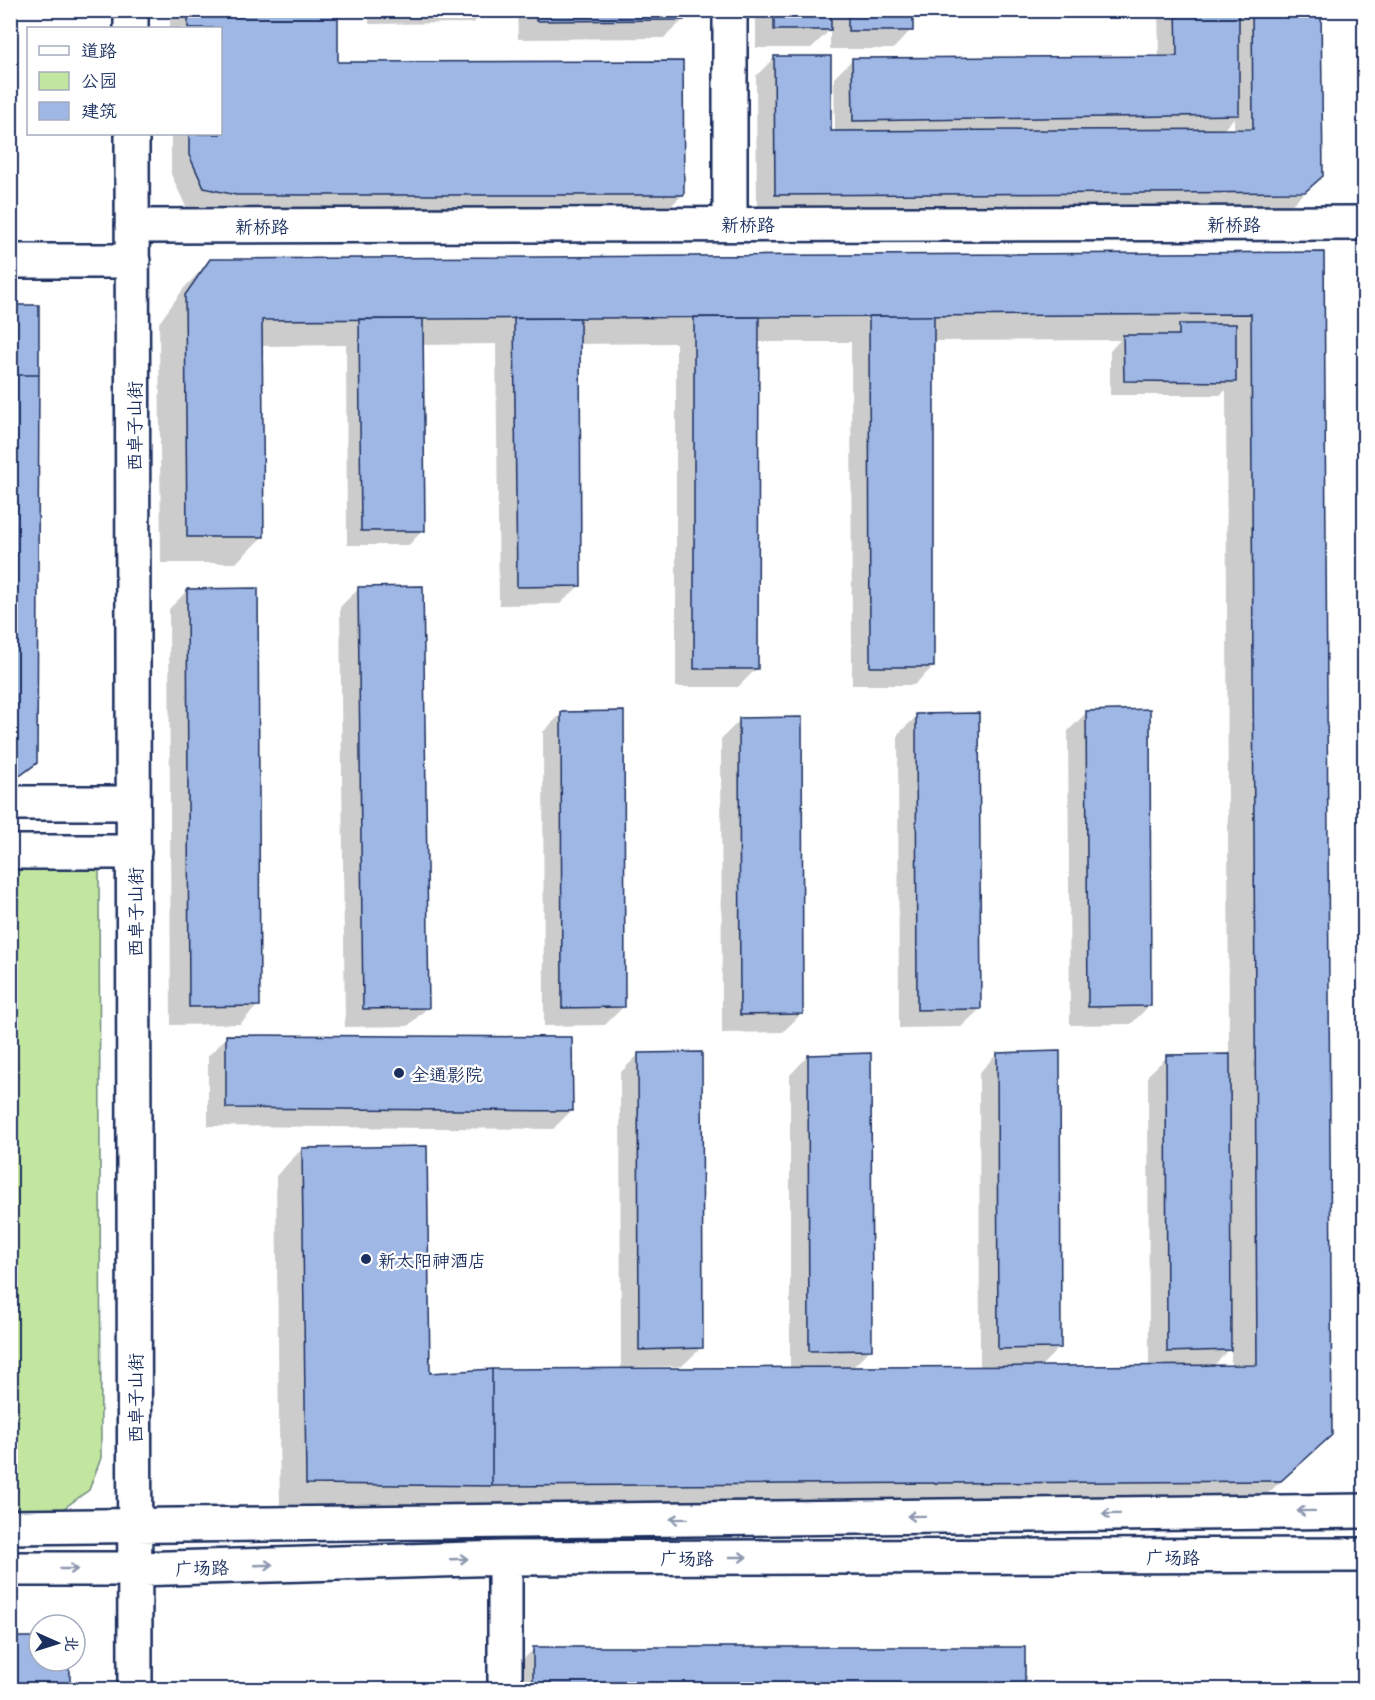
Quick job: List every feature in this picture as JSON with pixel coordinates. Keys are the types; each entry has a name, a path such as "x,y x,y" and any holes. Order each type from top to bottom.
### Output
{"street":[{"path":"131,10 131,27"},
{"path":"730,10 730,224"},
{"name":"西卓子山街","path":"132,135 135,1689"},
{"name":"新桥路","path":"132,226 1365,223"},
{"path":"10,261 133,261"},
{"path":"10,803 134,803"},
{"path":"10,852 134,852"},
{"name":"广场路","path":"10,1527 1365,1511"},
{"name":"广场路","path":"10,1569 135,1569 505,1558 1365,1555"},
{"path":"505,1558 505,1689"}],"green space":[{"path":"10,869 99,869 101,1458 89,1490 49,1519 11,1519"}],"building":[{"path":"10,10 15,10 15,134 10,134"},
{"path":"188,10 338,10 338,62 683,61 684,195 236,195 204,188 189,155 189,135 222,135 222,27 188,27"},
{"path":"536,10 684,10 684,20 536,21"},
{"path":"774,10 831,10 831,30 774,30"},
{"path":"848,10 913,10 913,31 848,31"},
{"path":"1176,10 1239,10 1239,115 853,121 852,58 1177,56"},
{"path":"1252,10 1321,10 1323,176 1305,192 775,195 774,56 831,56 831,131 1253,129"},
{"path":"1324,252 1332,1435 1281,1481 492,1486 492,1369 1257,1365 1251,314 262,320 264,537 187,537 185,295 210,259"},
{"path":"10,305 39,305 39,375 10,375"},
{"path":"869,316 934,316 934,667 870,667"},
{"path":"694,317 759,317 758,669 694,669"},
{"path":"514,318 580,318 581,586 517,587"},
{"path":"359,319 423,319 425,531 361,531"},
{"path":"1179,324 1236,324 1236,382 1124,381 1123,335 1179,335"},
{"path":"10,375 39,375 37,763 21,775 10,776"},
{"path":"423,586 429,1008 363,1009 358,587"},
{"path":"258,588 260,1006 189,1007 187,589"},
{"path":"1150,709 1151,1006 1088,1007 1086,711"},
{"path":"624,711 625,1007 562,1008 561,712"},
{"path":"979,713 981,1009 917,1010 916,714"},
{"path":"802,717 803,1014 740,1015 739,718"},
{"name":"全通影院","path":"226,1035 572,1037 573,1111 226,1108"},
{"path":"1060,1051 1061,1348 998,1349 997,1053"},
{"path":"702,1052 703,1348 639,1350 638,1053"},
{"path":"871,1053 872,1350 809,1351 808,1055"},
{"path":"1230,1054 1231,1350 1167,1352 1166,1055"},
{"name":"新太阳神酒店","path":"427,1146 430,1373 492,1369 492,1486 306,1484 302,1148"},
{"path":"10,1637 27,1637 27,1673 70,1673 70,1690 10,1690"},
{"path":"533,1647 1025,1647 1025,1690 533,1690"}],"place":[{"name":"全通影院","path":"399,1073"},
{"name":"新太阳神酒店","path":"366,1259"}]}
